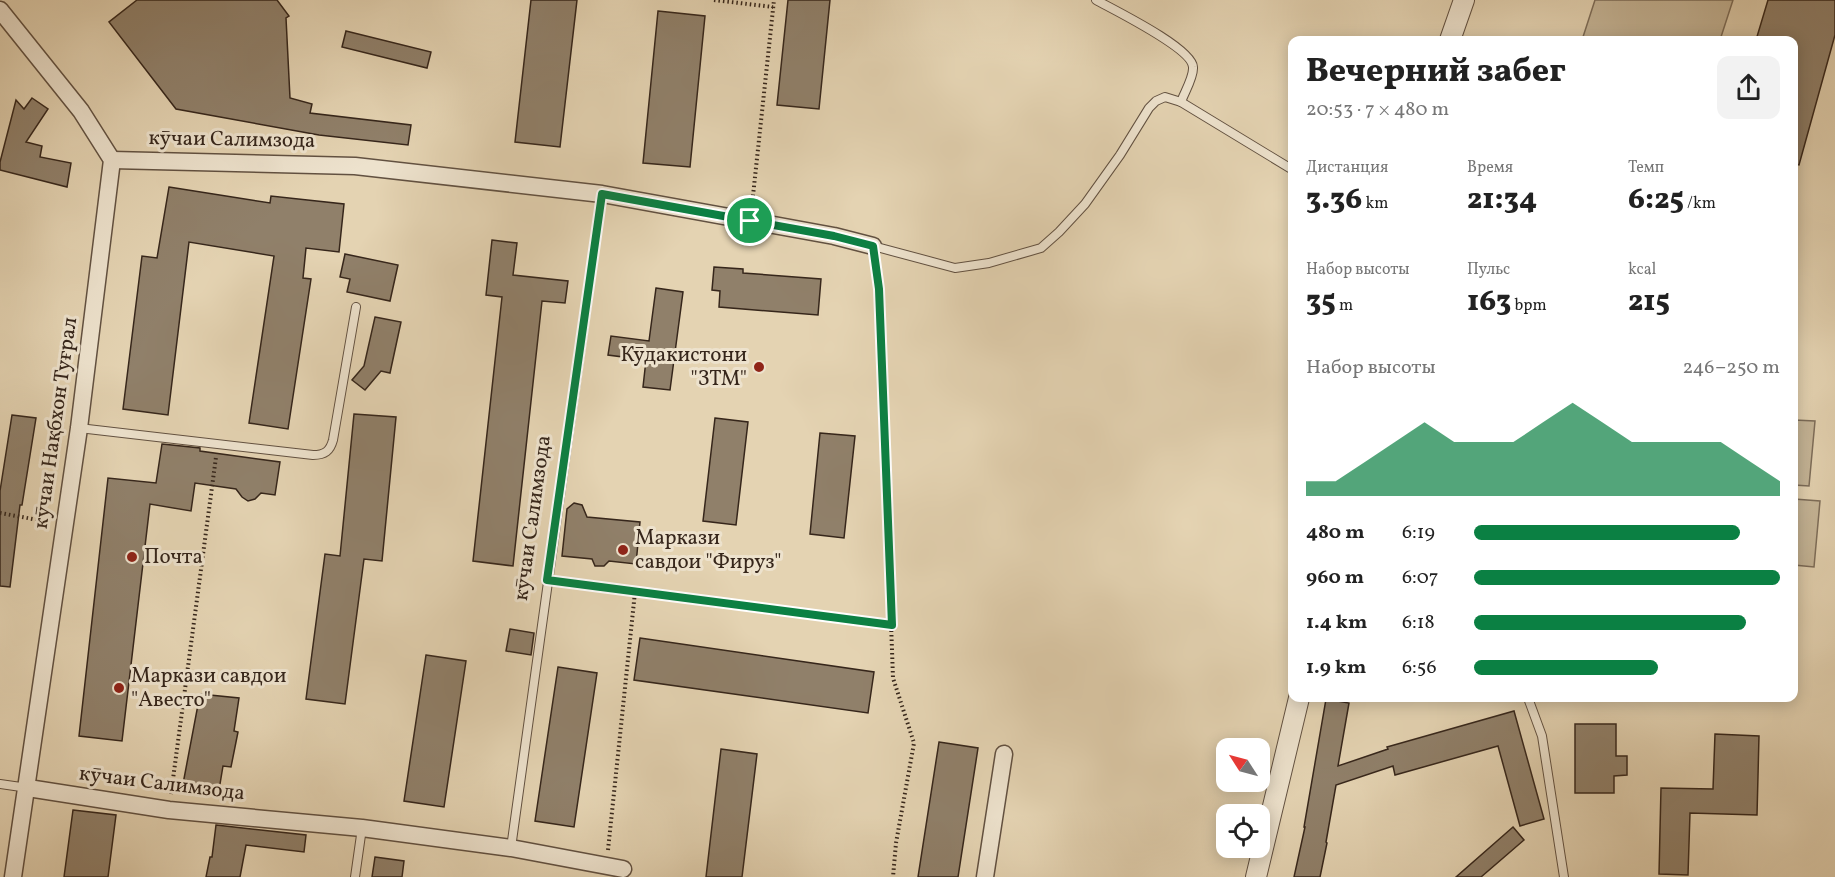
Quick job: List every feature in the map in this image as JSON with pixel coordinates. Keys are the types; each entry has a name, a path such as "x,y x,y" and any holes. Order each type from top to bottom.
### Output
{"street":[{"path":"1451,36 1464,0"},
{"path":"0,10 81,111 112,160"},
{"name":"кӯчаи Салимзода","path":"112,160 355,166 602,194 834,236 873,246"},
{"name":"кӯчаи Нақбхон Туғрал","path":"13,877 79,428 112,160"},
{"path":"1256,877 1298,702"},
{"path":"985,877 1004,754"},
{"name":"кӯчаи Салимзода","path":"27,788 169,810 362,828 511,848 606,866 623,873"}],"lane":[{"path":"1096,0 1179,47 1185,53 1193,67 1181,102"},
{"path":"873,246 955,268 989,263 1041,248 1085,204 1156,101 1165,97 1181,102 1288,167"},
{"name":"кӯчаи Салимзода","path":"511,848 602,194"},
{"path":"79,428 314,455 323,454 329,450 333,440 356,307"},
{"path":"1529,702 1542,736 1564,877"},
{"path":"0,784 27,788"},
{"path":"355,877 362,828"}],"path":[{"path":"714,0 773,7"},
{"path":"750,221 774,0"},
{"path":"873,246 879,289 893,678 914,743 896,843 893,877"},
{"path":"169,810 218,443"},
{"path":"0,513 65,525"},
{"path":"547,580 892,625"},
{"path":"606,866 635,592"}],"shaded area":[{"path":"1595,0 1733,0 1721,36 1583,36"},
{"path":"1798,420 1815,421 1809,486 1798,485"},
{"path":"1798,499 1820,501 1814,567 1798,565"}],"building":[{"path":"137,0 277,0 289,16 286,18 290,98 312,104 310,113 411,125 408,145 319,135 176,109 109,22"},
{"path":"531,0 577,0 560,147 515,142"},
{"path":"788,0 830,0 819,109 777,105"},
{"path":"1768,0 1835,0 1835,35 1799,165 1798,36 1757,36"},
{"path":"658,11 705,16 690,167 643,163"},
{"path":"346,31 431,52 427,68 342,47"},
{"path":"32,98 48,109 26,142 42,146 40,157 71,163 67,187 0,170 16,100 24,109"},
{"path":"169,187 270,203 271,196 344,204 339,252 306,248 303,278 311,279 288,429 249,423 274,256 189,242 168,415 123,409 142,256 157,258"},
{"path":"492,240 517,243 513,275 568,281 565,303 542,301 513,566 473,561 502,297 486,295"},
{"path":"345,254 398,265 390,301 347,292 350,279 340,277"},
{"path":"714,267 743,269 743,273 821,279 818,315 719,307 720,291 712,290"},
{"path":"656,288 683,292 670,390 643,387 646,360 608,355 611,336 649,341"},
{"path":"375,317 401,322 390,373 381,371 365,390 352,380 364,366"},
{"path":"354,414 396,417 382,561 364,559 345,704 306,699 325,554 340,556"},
{"path":"12,415 36,418 22,505 20,505 10,587 0,586 0,491"},
{"path":"715,418 748,422 736,525 703,521"},
{"path":"820,433 855,436 844,538 810,534"},
{"path":"162,444 280,462 275,495 261,493 255,499 248,501 236,489 195,483 191,511 150,504 122,741 79,736 108,478 156,483"},
{"path":"574,503 582,505 587,517 640,522 636,564 609,561 604,566 595,566 592,559 562,556 567,509"},
{"path":"510,629 534,633 531,655 506,651"},
{"path":"640,638 874,672 868,713 634,680"},
{"path":"426,655 466,661 444,807 404,801"},
{"path":"558,667 597,673 574,827 535,821"},
{"path":"200,694 239,698 234,731 238,732 231,767 223,766 219,790 183,784"},
{"path":"1325,702 1349,703 1338,766 1388,749 1387,747 1514,711 1544,819 1520,826 1498,746 1395,775 1393,766 1336,785 1320,877 1294,877"},
{"path":"1575,724 1616,724 1616,756 1627,756 1627,775 1614,776 1614,793 1575,793"},
{"path":"1715,734 1759,736 1757,815 1690,813 1688,875 1659,874 1661,788 1713,789"},
{"path":"939,742 978,748 958,877 918,877"},
{"path":"721,749 757,754 742,877 706,877"},
{"path":"73,810 116,815 108,877 64,877"},
{"path":"216,825 306,835 304,852 246,845 240,877 206,877 210,857 212,857"},
{"path":"1513,827 1524,840 1481,877 1456,877"},
{"path":"375,857 404,861 402,877 372,877"}],"place":[{"name":"Кӯдакистони \"ЗТМ\"","path":"759,367"},
{"name":"Маркази савдои \"Фируз\"","path":"623,550"},
{"name":"Почта","path":"132,557"},
{"name":"Маркази савдои \"Авесто\"","path":"119,688"}],"route":[{"path":"602,194 750,221 834,236 873,246 879,289 892,625 547,580 602,194"}]}
